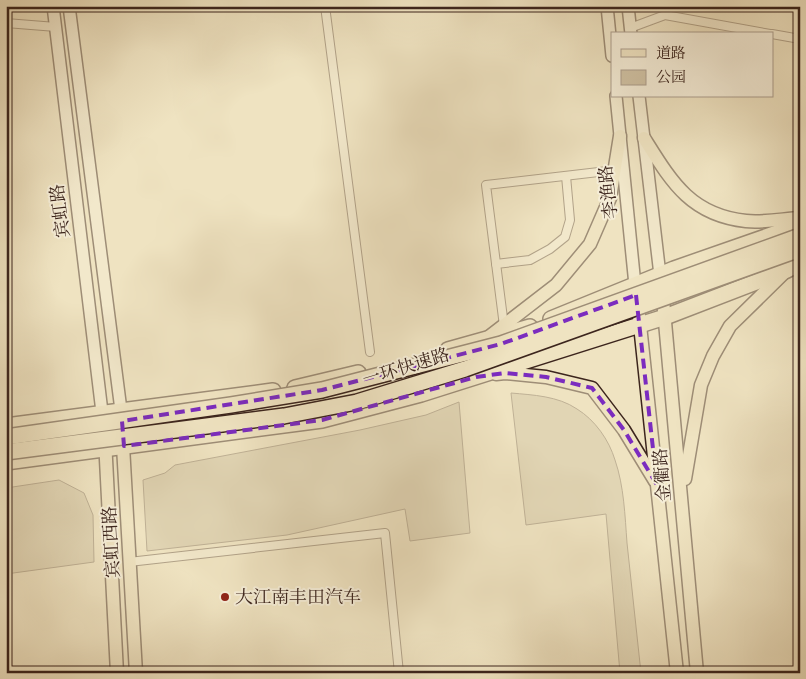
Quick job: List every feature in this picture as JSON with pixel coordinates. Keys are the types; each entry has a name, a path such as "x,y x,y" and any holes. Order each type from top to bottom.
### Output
{"highway":[{"path":"6,426 102,412 293,389 416,360 530,327 660,275 800,225"},
{"name":"一环快速路","path":"6,437 322,390 501,344 800,236"},
{"name":"一环快速路","path":"6,452 284,416 357,402 465,369 800,249"},
{"path":"6,462 322,420 421,394 665,317 795,266"}],"main road":[{"name":"宾虹路","path":"53,6 102,412"},
{"name":"宾虹路","path":"69,6 121,410"},
{"path":"607,6 611,46"},
{"path":"628,6 631,31"},
{"path":"487,340 556,285 590,244 610,198 619,170 620,136 616,98"},
{"path":"639,98 660,275"},
{"path":"644,138 673,183 695,203 719,216 748,222 800,218"},
{"name":"李渔路","path":"619,170 635,285"},
{"path":"682,499 701,385 713,356 730,326 795,266"},
{"name":"金衢路","path":"660,275 697,673"},
{"name":"金衢路","path":"635,285 677,673"},
{"path":"476,377 505,373 546,377 592,388 624,430 657,485"},
{"name":"宾虹西路","path":"121,410 136,673"},
{"name":"宾虹西路","path":"102,412 117,673"}],"street":[{"path":"325,6 370,352"},
{"path":"631,31 665,15 760,32"},
{"path":"6,23 56,27"},
{"path":"774,35 800,39"},
{"path":"504,326 486,186 619,170"},
{"path":"496,264 530,260 550,249 565,237 570,220 566,176"},
{"path":"129,562 385,534 399,673"}],"highlighted area":[{"path":"636,295 657,485 624,430 592,388 546,377 505,373 476,377 322,420 124,446 122,421 322,390 501,344"}],"green space":[{"path":"511,393 545,397 570,405 590,419 609,445 618,470 625,512 641,673 620,673 606,514 526,525"},
{"path":"459,402 470,533 410,541 405,509 287,535 147,551 143,480 165,473 175,465 360,430 426,415"},
{"path":"59,480 84,493 93,515 94,562 6,574 6,488"}],"place":[{"name":"大江南丰田汽车","path":"225,597"}]}
